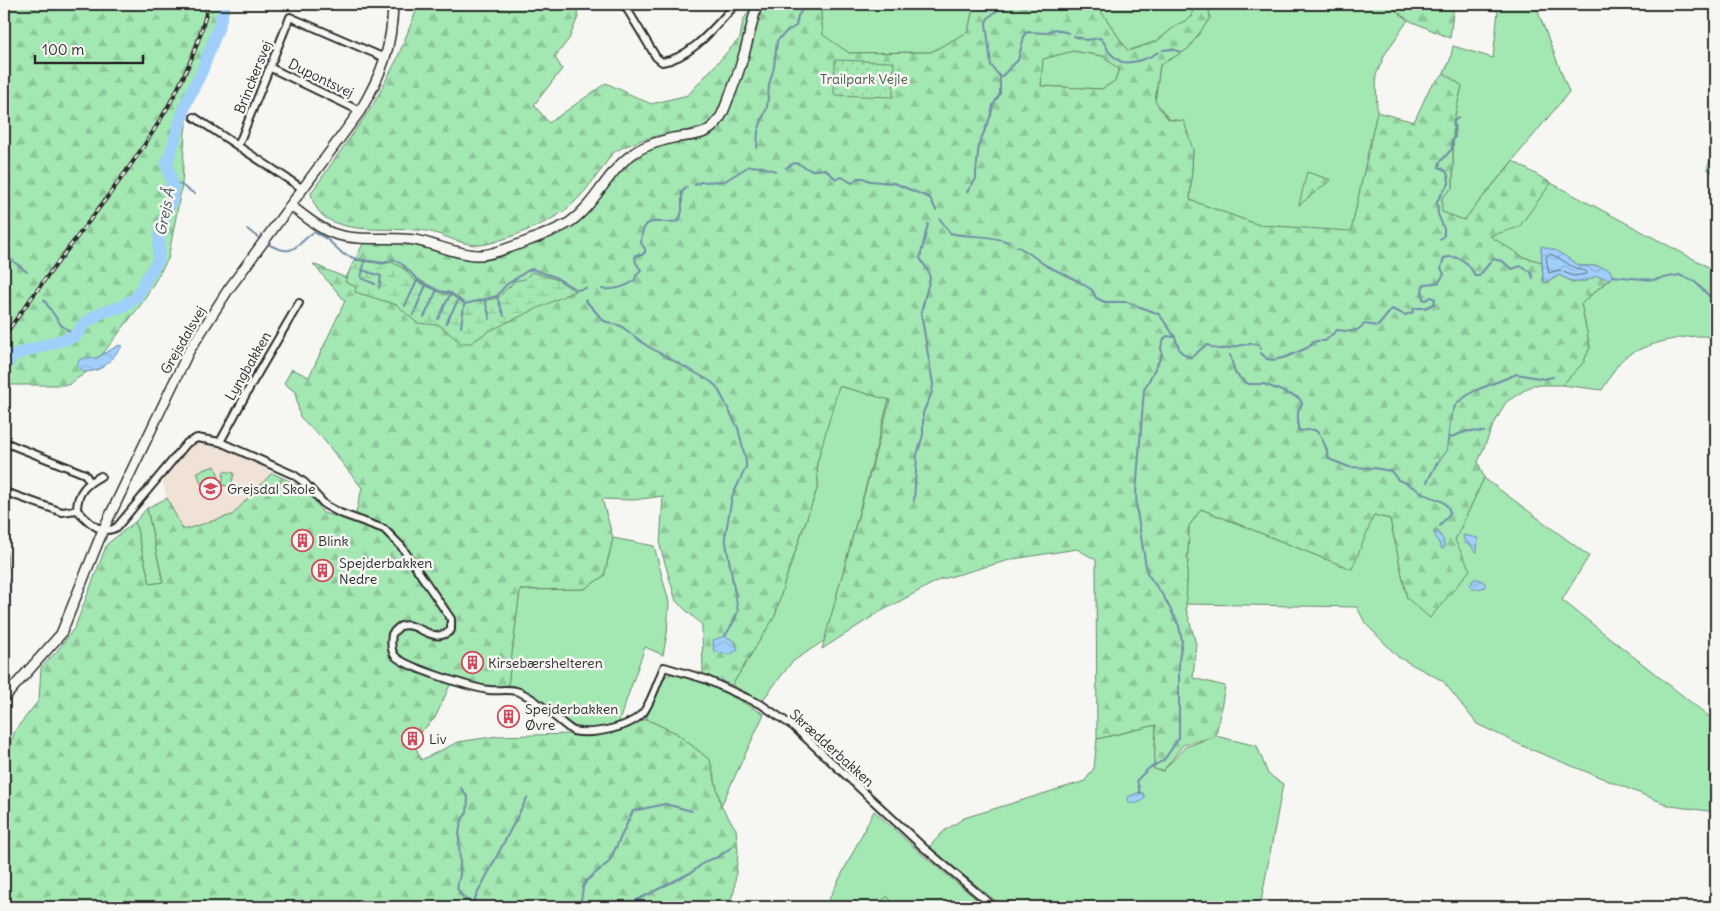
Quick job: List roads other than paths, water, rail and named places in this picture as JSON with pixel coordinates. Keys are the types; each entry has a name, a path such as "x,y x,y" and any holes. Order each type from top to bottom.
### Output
{"street":[{"name":"Grejsdalsvej","path":"4,698 61,634 103,530 189,351 228,290 360,111 374,87 391,40 393,4"},
{"path":"624,4 656,57 662,62 679,57 693,47 736,4"},
{"path":"291,206 316,225 336,234 355,238 412,240 467,254 482,255 496,252 554,230 580,214 619,165 635,152 654,143 704,134 711,129 719,119 734,85 757,4"},
{"name":"Brinckersvej","path":"238,146 290,16 385,58"},
{"name":"Dupontsvej","path":"270,68 360,111"},
{"path":"194,117 303,190"},
{"name":"Lyngbakken","path":"220,442 299,303"},
{"name":"Skrædderbakken","path":"103,530 112,530 117,527 187,443 197,438 220,442 294,475 305,483 325,505 340,513 384,529 401,546 451,619 452,624 451,630 448,633 435,636 410,626 401,626 392,634 392,647 395,656 414,667 479,688 517,692 538,703 573,731 580,732 604,731 636,720 645,711 664,667 705,679 762,705 794,727 923,847 994,907"},
{"path":"4,442 85,474 90,482"},
{"path":"101,476 90,482 82,490 77,499 77,510 92,525 103,530"},
{"path":"11,494 62,512 77,510"}],"water":[{"path":"1541,246 1557,251 1580,266 1597,266 1609,269 1613,276 1609,279 1596,276 1586,281 1571,281 1559,275 1546,282 1543,281"},
{"path":"119,345 122,346 120,349 101,368 91,372 84,372 77,366 79,360 96,358"},
{"path":"1435,531 1439,533 1444,541 1444,549 1441,548"},
{"path":"1463,535 1478,538 1477,552 1474,551 1471,545 1465,543"},
{"path":"1475,579 1485,583 1485,587 1472,589 1470,586"},
{"path":"725,636 734,641 738,649 730,655 714,651 713,640"},
{"path":"1137,793 1143,793 1144,799 1138,803 1129,802 1128,797"}],"waterway":[{"name":"Grejs Å","path":"4,369 13,355 76,336 83,325 100,313 121,307 136,298 158,261 160,229 172,200 173,188 167,164 186,103 202,71 225,4"},
{"path":"757,148 758,131 767,107 777,41 787,31 796,26 798,16 806,4"},
{"path":"1000,77 991,65 986,23 988,18 1004,4"},
{"path":"967,192 976,179 979,144 993,105 1000,94 1000,78 1018,60 1025,33 1045,33 1055,29 1068,33"},
{"path":"1074,36 1086,40 1100,38 1109,52 1122,62 1141,60 1158,52"},
{"path":"1163,50 1172,49 1180,52"},
{"path":"1440,240 1444,235 1444,229 1438,214 1437,201 1449,184 1449,178 1447,173 1439,167 1440,162 1452,149 1452,140 1455,137 1454,121 1458,118"},
{"path":"786,168 797,163 812,170 825,169 836,179 842,177 853,183 857,178 894,183 930,198 936,210"},
{"path":"695,185 701,182 725,181 749,166 776,171"},
{"path":"170,178 195,194"},
{"path":"602,289 620,288 635,280 641,270 636,263 635,255 642,255 645,252 641,243 645,227 648,223 653,222 679,221 682,211 682,192 687,187"},
{"path":"940,219 950,233 994,238 1008,242"},
{"path":"914,501 917,455 923,435 923,413 932,392 933,384 921,313 930,278 920,258 928,224"},
{"path":"247,229 259,238"},
{"path":"270,245 278,249 290,250 314,232 327,239 343,254 356,259 384,263 393,259 403,265 418,280 439,291 451,293 465,304 497,296 506,285 532,269 555,277 577,290 586,288"},
{"path":"1017,246 1045,265 1092,290 1096,298 1105,302 1127,302 1159,314 1175,337 1180,351 1188,357 1191,357 1208,345 1214,348 1226,349 1244,344 1258,344 1261,349"},
{"path":"4,254 27,272"},
{"path":"1261,353 1267,359 1274,360 1286,357 1307,348 1316,341 1325,341 1337,330 1355,331 1364,324 1378,326 1392,309 1405,315 1413,312 1414,308 1425,308 1434,304 1435,299 1431,297 1426,300 1423,299 1422,288 1425,284 1439,282 1444,274 1441,268 1444,258 1454,257 1463,261 1470,267 1475,276 1479,276 1493,259 1502,261 1512,269 1521,266 1531,272 1533,278"},
{"path":"365,260 361,278 375,284"},
{"path":"362,270 381,276 379,288"},
{"path":"1612,276 1653,280 1679,275 1694,281 1712,299 1716,299"},
{"path":"405,306 417,281"},
{"path":"413,315 426,285"},
{"path":"424,317 437,290"},
{"path":"438,319 451,293"},
{"path":"497,297 504,316"},
{"path":"446,323 459,299"},
{"path":"44,300 61,325 76,336"},
{"path":"485,300 490,319"},
{"path":"585,300 604,321 621,326 647,346 710,381 717,387 738,428 746,467 732,497 725,537 738,611 725,636"},
{"path":"461,327 464,305"},
{"path":"1140,793 1137,780 1148,769 1164,760 1179,738 1179,660 1182,641 1179,626 1164,597 1147,573 1137,512 1136,493 1144,390 1162,355 1161,347 1164,339 1167,336 1175,337"},
{"path":"1230,355 1235,373 1243,381 1249,384 1264,384 1299,398 1302,403 1298,411 1298,430 1314,430 1317,432 1324,443 1329,459 1349,467 1391,471 1398,480 1443,502 1450,513 1440,526"},
{"path":"1427,482 1447,450 1450,422 1458,402 1474,391 1517,374 1544,379 1553,377"},
{"path":"1449,438 1467,431 1484,432"},
{"name":"Grejs Å","path":"4,582 4,615"},
{"path":"461,788 468,798 467,813 460,826 460,875 457,886 460,895 472,903 470,907"},
{"path":"473,902 527,798"},
{"path":"580,907 583,887 586,881 609,862 633,811 665,804 692,811"},
{"path":"595,907 613,902 635,901 692,872 706,861 718,857 732,847"}],"railway":[{"path":"4,336 115,187 154,129 172,99 187,68 200,37 208,4"}],"place":[{"name":"Grejsdal Skole","path":"211,489"},
{"name":"Blink","path":"302,541"},
{"name":"Spejderbakken Nedre","path":"323,571"},
{"name":"Kirsebærshelteren","path":"472,663"},
{"name":"Spejderbakken Øvre","path":"509,717"},
{"name":"Liv","path":"413,739"}],"park label":[{"name":"Trailpark Vejle","path":"864,79"}]}
